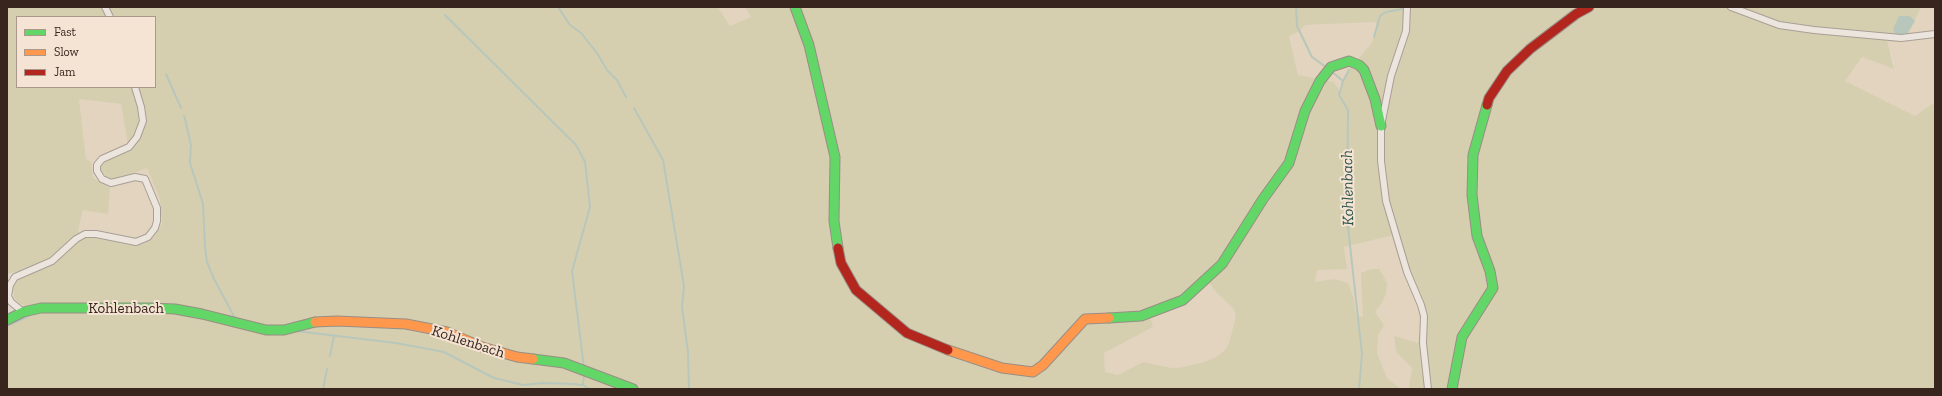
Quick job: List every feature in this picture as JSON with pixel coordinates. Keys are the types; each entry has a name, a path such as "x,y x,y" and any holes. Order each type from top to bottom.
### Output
{"street":[{"path":"105,7 110,16"},
{"path":"795,7 809,45 835,157 834,221 838,250 847,276 861,294 907,333 962,356 1002,368 1033,372 1043,365 1085,319 1141,316 1183,300 1205,282 1222,264 1263,199 1289,163 1305,111 1320,81 1329,70 1349,61 1359,65 1364,70 1375,99 1381,126"},
{"path":"1407,7 1406,31 1391,76 1381,126 1381,161 1386,201 1407,272 1424,316 1423,343 1428,389"},
{"path":"1452,389 1462,337 1493,288 1490,271 1477,236 1472,195 1473,155 1487,105 1507,71 1530,49 1576,14 1589,7"},
{"path":"1731,7 1779,25 1807,29 1901,38 1935,34"},
{"path":"23,312 11,302 8,296 10,285 15,277 52,261 76,239 85,234 101,234 121,240 136,242 148,237 155,228 158,221 157,208 145,179 135,177 111,183 102,180 97,171 98,165 102,159 129,147 138,137 143,121 141,107 135,88"},
{"name":"Kohlenbach","path":"7,320 23,312 41,308 175,309 266,330 284,330 317,322 337,321 406,324 447,332 482,347 517,357 564,363 633,389"}],"shaded area":[{"path":"7,7 718,7 730,26 751,17 745,7 1921,7 1907,37 1886,36 1894,69 1862,57 1845,81 1915,116 1935,102 1935,389 1409,389 1412,368 1396,352 1394,336 1418,343 1422,317 1421,307 1406,278 1394,235 1344,247 1347,269 1317,270 1315,282 1334,279 1348,283 1354,299 1356,315 1363,317 1361,273 1371,269 1379,269 1387,284 1386,294 1375,312 1384,325 1378,335 1377,353 1387,378 1401,389 7,389 7,324 22,317 39,312 32,305 26,306 20,304 14,298 13,284 17,279 25,275 24,270 7,274","holes":["1376,22 1376,31 1371,44 1349,70 1340,91 1334,82 1298,75 1289,36 1300,31 1305,25","79,99 121,104 129,151 104,161 101,165 101,170 107,177 112,179 121,178 147,168 160,200 162,223 154,237 143,244 128,245 97,236 83,238 78,231 83,210 108,214 110,188 93,178 91,162 86,159","1205,277 1215,291 1234,309 1236,317 1229,343 1225,350 1216,357 1204,362 1183,367 1172,368 1143,362 1118,375 1105,372 1104,353 1153,327 1150,317 1165,304 1185,294"]},
{"path":"718,7 745,7 751,17 730,26"},
{"path":"1921,7 1935,7 1935,102 1915,116 1844,81 1862,57 1894,69 1894,63 1886,36 1907,37"},
{"path":"1899,16 1910,16 1915,21 1906,35 1901,36 1895,34 1893,29"},
{"path":"1376,22 1376,31 1371,44 1350,70 1343,81 1340,91 1334,82 1298,75 1289,36 1300,31 1305,25"},
{"path":"79,99 121,104 129,151 121,178 147,168 160,200 162,223 154,237 143,244 128,245 83,238 78,231 93,178 91,162 86,160"},
{"path":"1394,235 1422,317 1418,343 1394,337 1396,352 1412,368 1409,389 1401,389 1387,378 1377,353 1378,335 1384,325 1375,312 1381,304 1378,269 1371,269 1362,273 1363,317 1356,315 1354,299 1315,282 1317,269 1346,260 1344,247"},
{"path":"1205,276 1215,291 1234,309 1237,317 1229,343 1225,350 1216,357 1204,362 1183,367 1172,368 1143,362 1118,375 1105,372 1104,353 1153,327 1148,311 1185,294"}],"waterway":[{"path":"558,7 570,25 581,33 597,53 607,70 617,80 626,97"},
{"name":"Kohlenbach","path":"1296,7 1297,26 1312,57 1326,67"},
{"path":"1374,37 1380,16 1386,12 1402,9"},
{"path":"445,15 576,145 585,162 590,207 572,271 584,368"},
{"path":"1343,81 1349,70"},
{"name":"Kohlenbach","path":"1331,71 1343,81 1339,95 1348,110 1347,218 1362,354 1359,389"},
{"path":"166,74 181,108"},
{"path":"634,108 663,160 684,286 682,307 688,352 689,389"},
{"path":"184,115 191,145 190,163 203,204 207,262 214,279 236,320"},
{"path":"7,326 29,316"},
{"path":"296,331 396,343 444,352 494,378 523,385 543,383 573,384 583,385 590,389"},
{"path":"330,356 334,336"},
{"path":"323,389 327,369"},
{"path":"583,385 584,374"}],"traffic: fast":[{"path":"795,7 809,45 835,157 834,221 838,248"},
{"path":"1109,318 1141,316 1183,300 1222,264 1263,199 1289,163 1305,111 1320,81 1331,67 1349,61 1359,65 1364,70 1375,99 1381,126"},
{"path":"1452,389 1462,337 1493,288 1490,271 1477,236 1472,195 1473,155 1487,105"},
{"path":"7,320 23,312 41,308 150,308 175,309 202,314 266,330 284,330 315,322"},
{"path":"533,359 564,363 633,389"}],"traffic: slow":[{"path":"948,350 1002,368 1033,372 1043,365 1085,319 1109,318"},
{"path":"315,322 337,321 406,324 447,332 482,347 517,357 533,359"}],"traffic: jam":[{"path":"1487,105 1489,98 1507,71 1530,49 1576,14 1589,7"},
{"path":"838,248 841,263 856,290 907,333 948,350"}]}
